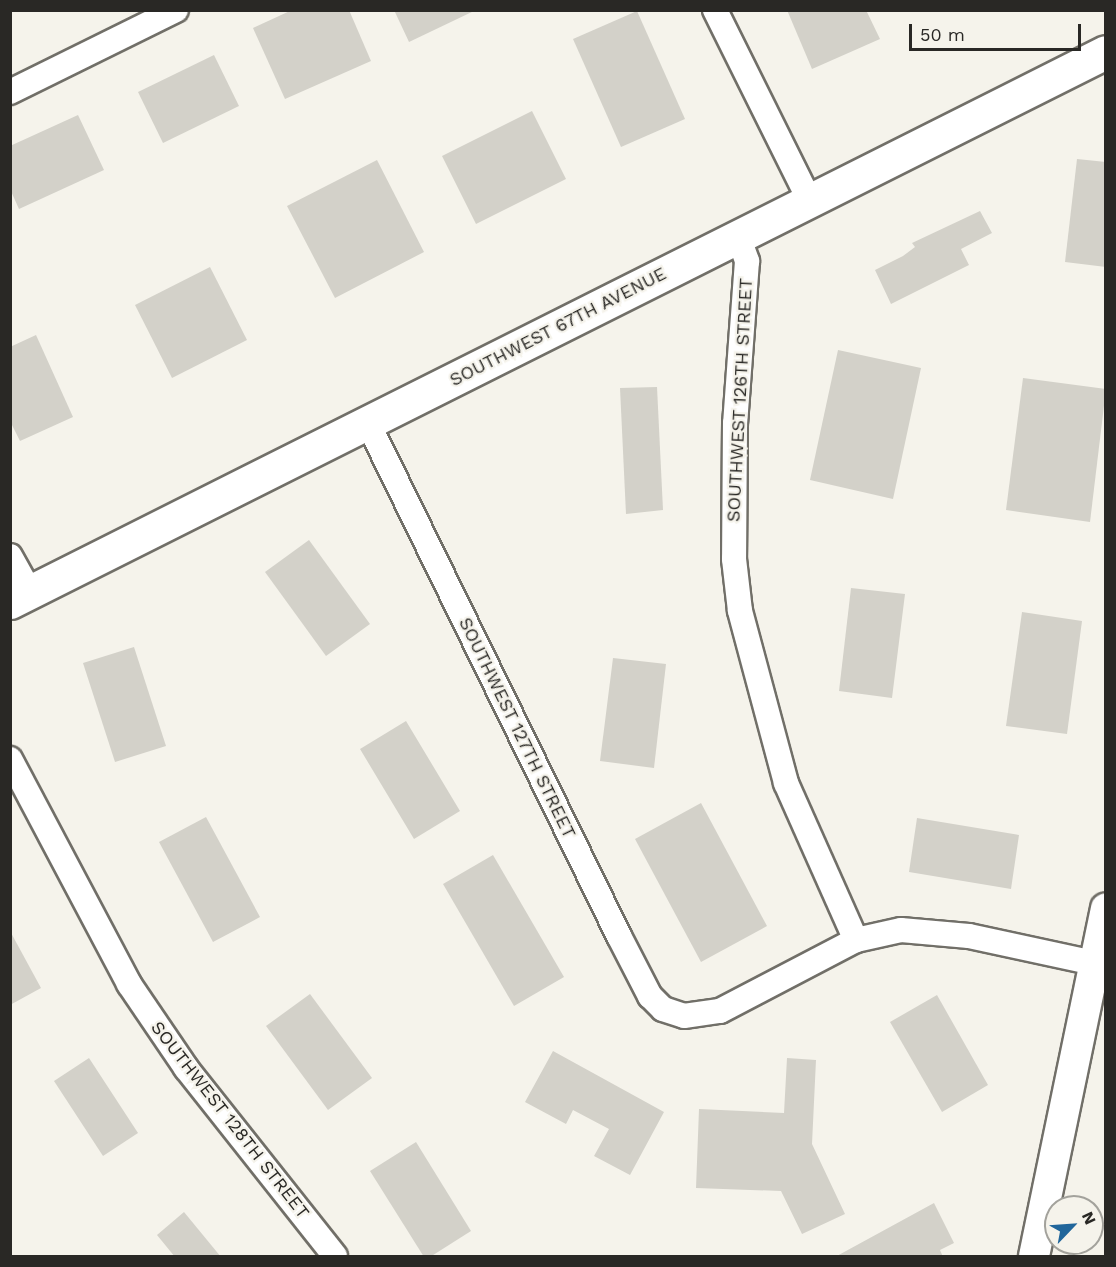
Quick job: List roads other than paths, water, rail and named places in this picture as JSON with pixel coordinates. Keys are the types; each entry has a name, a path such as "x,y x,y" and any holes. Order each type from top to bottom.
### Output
{"main road":[{"name":"SOUTHWEST 67TH AVENUE","path":"20,597 809,199 1106,52"}],"street":[{"path":"715,10 809,199"},
{"path":"10,92 167,13"},
{"name":"SOUTHWEST 126TH STREET","path":"738,236 747,261 735,423 734,559 740,611 786,783 856,940"},
{"name":"SOUTHWEST 127TH STREET","path":"368,423 642,981 663,1009 684,1016 732,1005 856,940"},
{"path":"10,556 20,597"},
{"name":"SOUTHWEST 128TH STREET","path":"10,759 135,993 186,1068 334,1257"},
{"path":"1034,1257 1106,908"},
{"path":"856,940 901,930 939,931 1094,963"}]}
